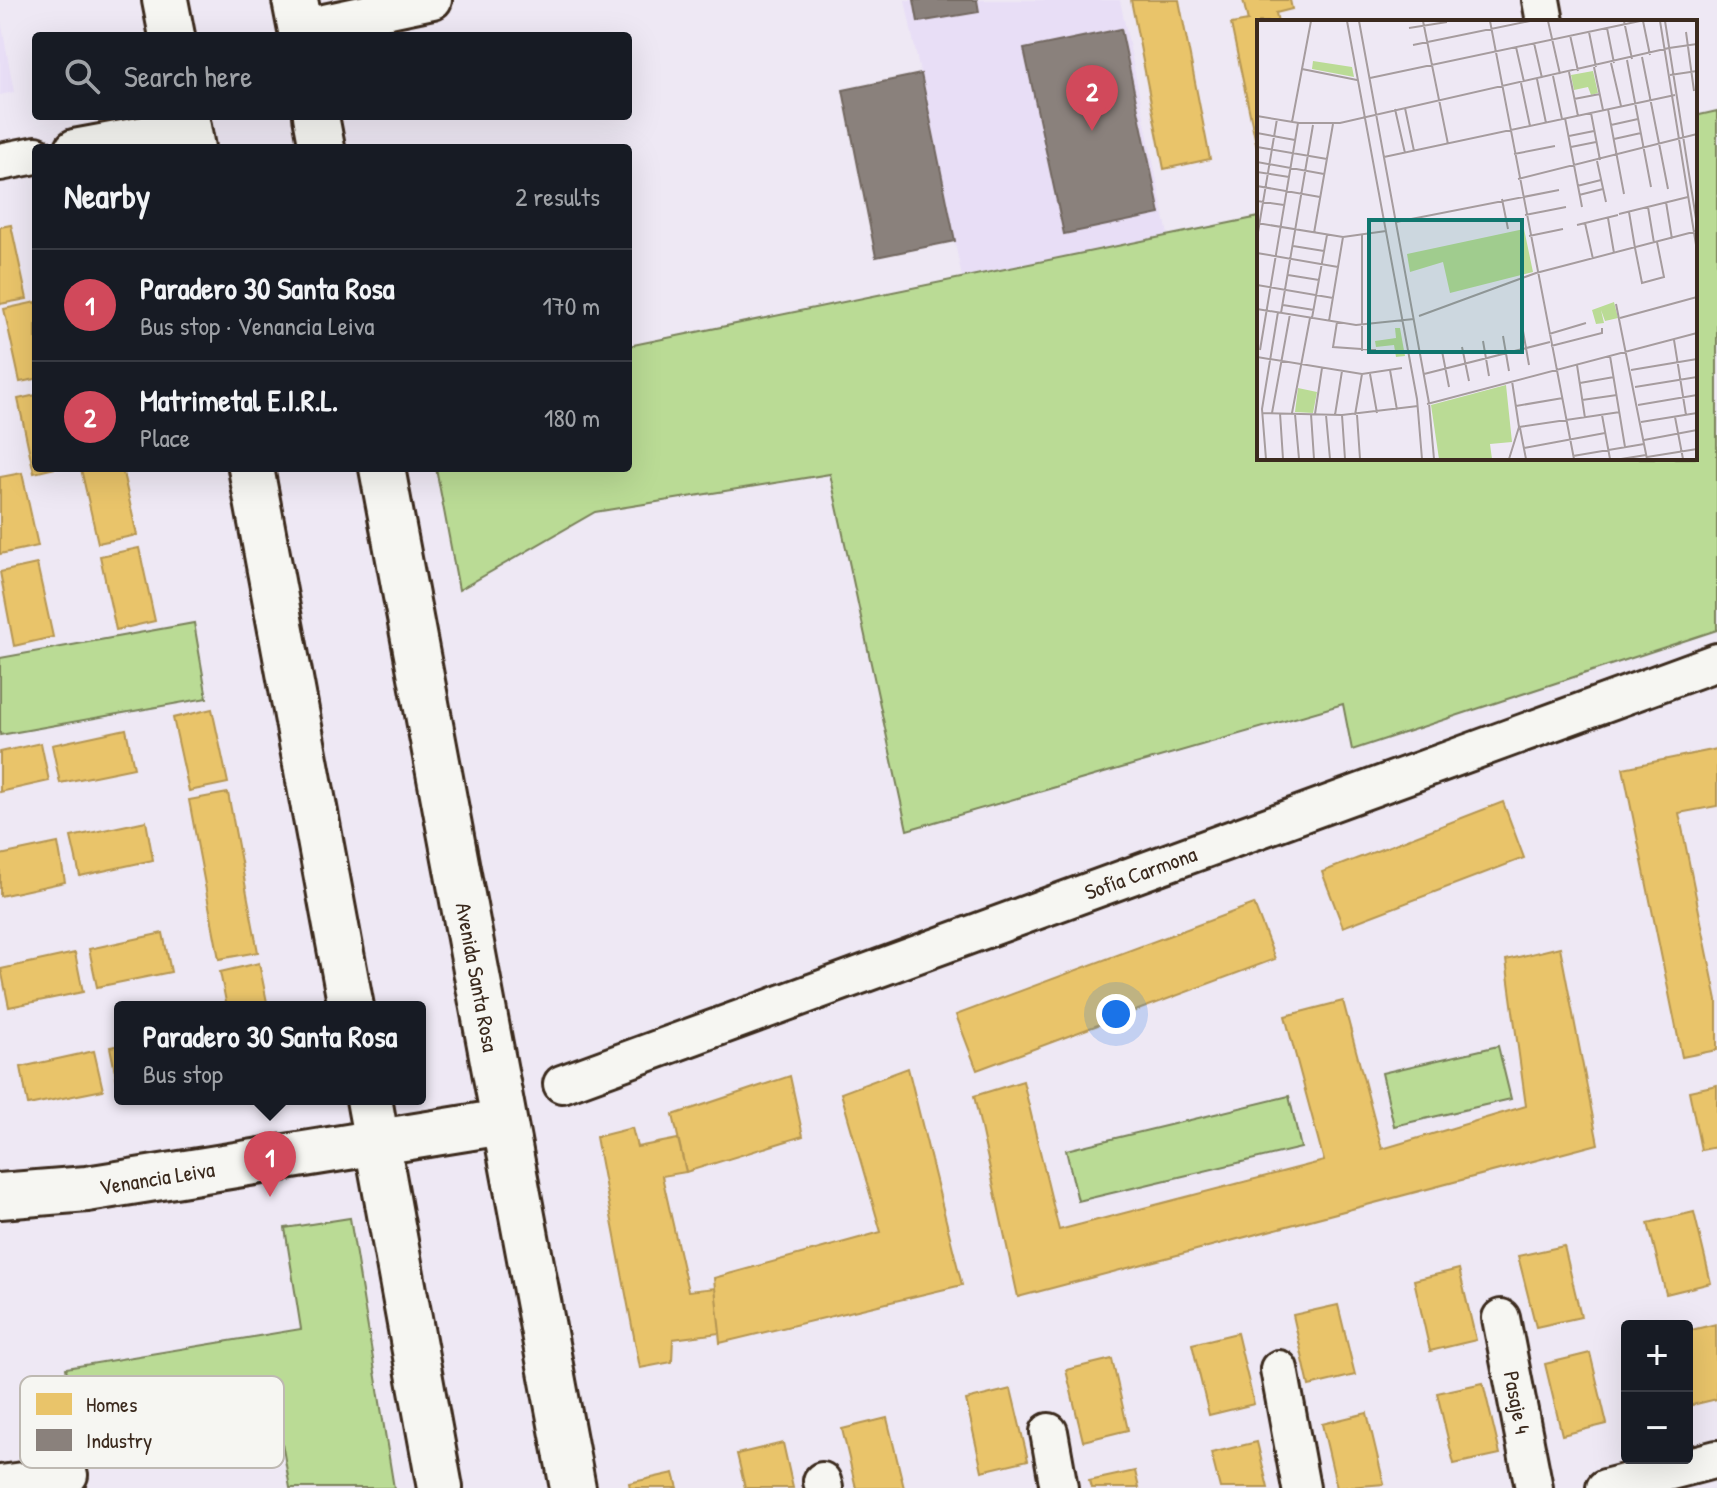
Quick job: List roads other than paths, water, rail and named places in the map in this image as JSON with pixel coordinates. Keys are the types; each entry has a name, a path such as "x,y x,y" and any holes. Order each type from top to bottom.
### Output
{"main road":[{"path":"165,0 171,32"},
{"path":"317,120 321,144"},
{"path":"252,472 350,1001"},
{"name":"Avenida Santa Rosa","path":"383,472 573,1488"},
{"path":"370,1105 440,1488"},
{"name":"Venancia Leiva","path":"0,1196 87,1189 377,1145 503,1122"}],"street":[{"path":"299,21 433,0"},
{"path":"1541,0 1545,20"},
{"path":"100,144 189,130"},
{"path":"0,162 32,156"},
{"name":"Sofía Carmona","path":"562,1084 1717,662"},
{"name":"Pasaje 4","path":"1501,1318 1534,1488"},
{"path":"1279,1369 1301,1488"},
{"path":"1049,1432 1059,1488"},
{"path":"1605,1488 1717,1459"},
{"path":"0,1484 69,1475"}],"place":[{"name":"Matrimetal E.I.R.L.","path":"1092,131"},
{"name":"Paradero 30 Santa Rosa","path":"270,1197"}]}
